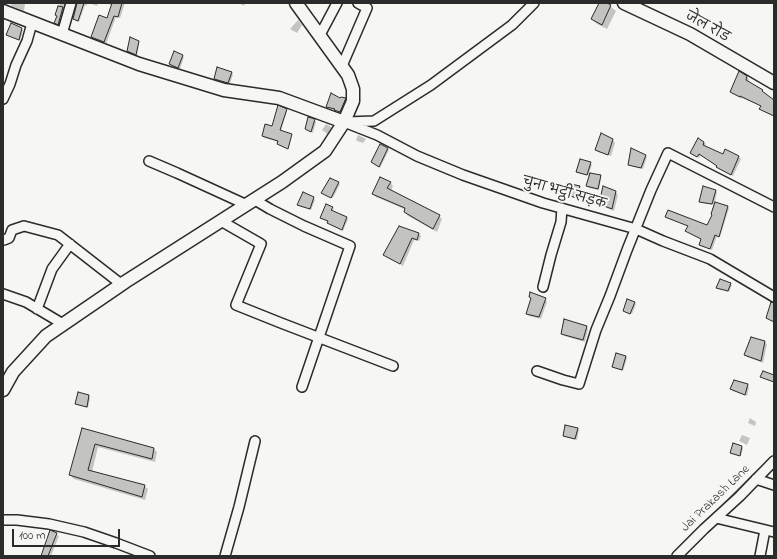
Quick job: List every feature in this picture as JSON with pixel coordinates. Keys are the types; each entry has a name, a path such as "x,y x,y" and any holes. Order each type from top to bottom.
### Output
{"street":[{"path":"62,34 71,3"},
{"path":"3,390 13,372 46,336 122,284 282,182 325,151 344,122 354,101 353,89 348,75 296,3"},
{"path":"320,35 337,3"},
{"path":"342,66 367,8 358,3"},
{"path":"4,14 62,34 139,64 224,90 279,98 344,122 374,121 381,117 431,85 512,25 534,3"},
{"name":"जेल रोड","path":"624,3 690,34 774,83"},
{"path":"3,99 27,41 32,23"},
{"name":"चुना भट्ठी सड़क","path":"344,122 377,135 417,156 463,175 543,203 636,228 710,259 774,297"},
{"path":"537,371 578,384 596,330 651,190 668,153 774,207"},
{"path":"148,161 270,209 350,246 302,387"},
{"path":"543,287 561,222 562,208"},
{"path":"220,221 260,244 236,305 393,366"},
{"path":"3,240 9,238 12,230 24,226 58,235 122,284"},
{"path":"37,309 52,269 70,244"},
{"path":"3,294 26,302 63,324"},
{"path":"226,556 255,441"},
{"name":"Jai Prakash Lane","path":"677,556 774,461"},
{"path":"756,479 774,485"},
{"path":"716,518 769,531 760,556"},
{"path":"3,520 17,520 49,524 84,532 150,556"}],"building":[{"path":"77,3 84,3 78,21 73,19"},
{"path":"112,3 122,3 118,17 114,16 104,42 91,37 99,15 107,18"},
{"path":"599,3 607,3 611,5 602,25 591,19"},
{"path":"58,6 63,7 58,25 54,23 57,16 55,15"},
{"path":"11,23 22,28 19,40 6,35"},
{"path":"130,37 139,41 136,55 127,51"},
{"path":"174,51 183,55 178,68 169,64"},
{"path":"217,67 232,72 228,83 214,79"},
{"path":"739,71 747,76 746,80 763,90 762,91 774,100 774,116 759,109 761,106 730,92"},
{"path":"331,93 340,98 346,98 340,112 326,107"},
{"path":"278,105 287,109 280,130 292,134 288,149 277,144 278,141 262,136 265,124 272,126"},
{"path":"308,117 315,119 311,132 305,129"},
{"path":"601,133 613,139 608,155 595,150"},
{"path":"698,138 704,142 703,145 723,154 725,149 739,156 731,175 716,167 717,166 699,154 697,157 690,153"},
{"path":"380,144 388,148 379,167 371,162"},
{"path":"631,148 646,155 641,168 628,165"},
{"path":"580,159 591,162 587,175 576,172"},
{"path":"590,173 601,175 598,189 586,186"},
{"path":"380,177 391,182 387,188 440,215 433,229 404,212 405,208 372,194"},
{"path":"330,178 339,182 331,198 321,193"},
{"path":"571,184 580,186 576,198 568,195"},
{"path":"603,186 616,191 612,209 599,204"},
{"path":"703,186 716,190 712,204 699,202"},
{"path":"303,192 314,197 310,209 297,205"},
{"path":"715,202 728,206 719,237 715,235 710,249 699,245 701,239 685,231 688,226 665,217 668,210 707,225 712,215"},
{"path":"326,204 333,207 331,210 347,217 342,230 320,218"},
{"path":"399,226 419,233 417,240 412,238 400,264 383,255"},
{"path":"720,279 731,283 728,291 716,288"},
{"path":"530,292 546,298 539,317 526,314 531,298 529,297"},
{"path":"627,299 635,302 630,314 623,311"},
{"path":"771,302 774,303 774,322 766,318"},
{"path":"564,319 587,326 583,340 561,334"},
{"path":"751,337 765,341 761,361 744,355"},
{"path":"616,353 626,356 622,370 612,367"},
{"path":"763,371 774,375 774,382 760,377"},
{"path":"734,380 748,384 745,395 730,389"},
{"path":"78,392 89,395 87,407 75,404"},
{"path":"565,425 578,428 575,439 563,436"},
{"path":"82,428 154,448 152,459 95,444 88,470 145,485 142,497 69,475"},
{"path":"733,443 742,446 740,456 730,453"},
{"path":"50,530 57,533 48,556 41,556"}],"waterway":[{"path":"717,511 764,465"}]}
